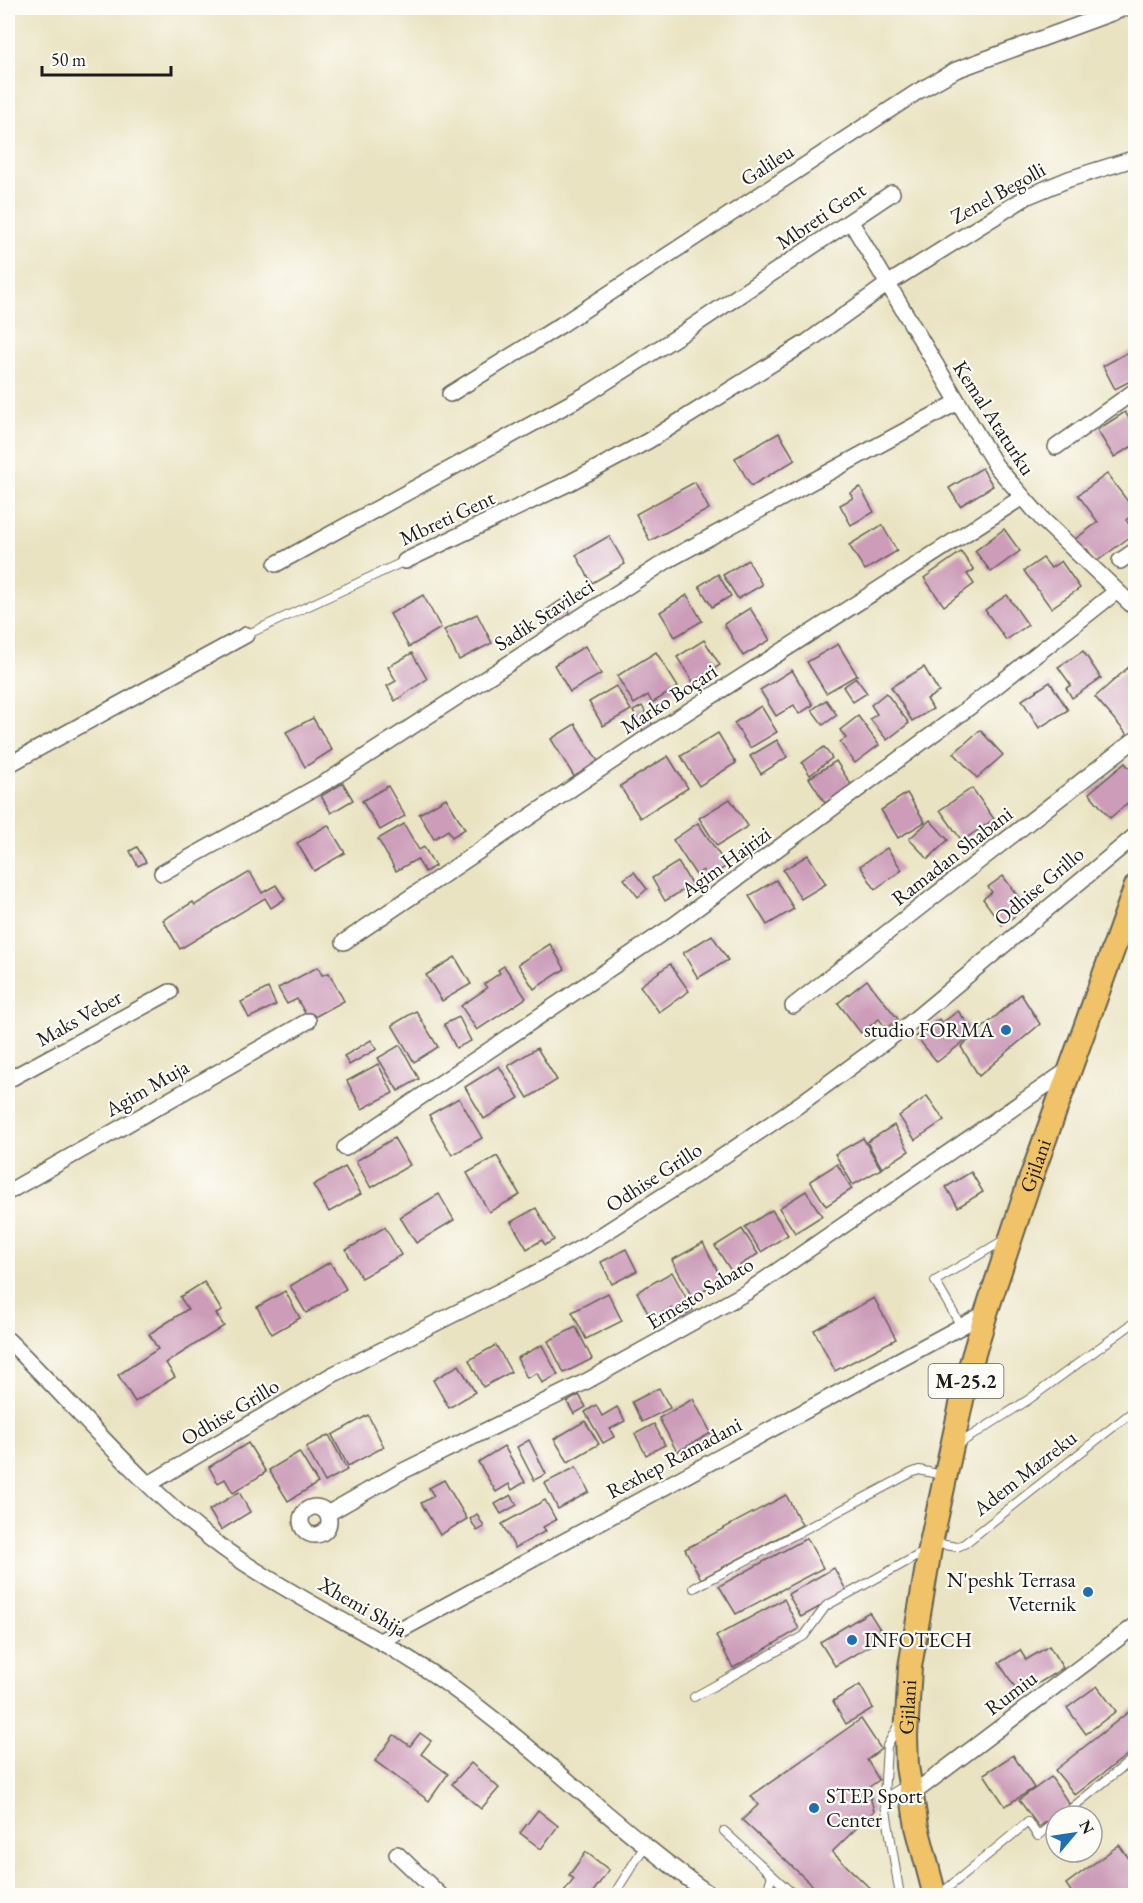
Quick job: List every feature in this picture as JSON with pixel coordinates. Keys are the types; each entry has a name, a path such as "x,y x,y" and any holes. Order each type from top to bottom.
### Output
{"main road":[{"name":"Gjilani","path":"936,1896 911,1789 906,1711 915,1626 930,1546 950,1449 986,1313 1010,1236 1136,886"}],"street":[{"name":"Galileu","path":"450,394 561,325 917,92 956,70 1125,8"},
{"name":"Zenel Begolli","path":"889,283 1028,196 1069,178 1136,158"},
{"name":"Mbreti Gent","path":"276,564 587,394 892,194"},
{"name":"Kemal Ataturku","path":"851,222 996,466 1021,498 1136,609"},
{"name":"Mbreti Gent","path":"405,561 569,483 648,441 807,342 889,283"},
{"path":"1056,447 1136,390"},
{"name":"Sadik Stavileci","path":"162,873 331,779 668,560 957,403"},
{"name":"Marko Boçari","path":"344,942 648,737 1021,498"},
{"path":"1120,561 1136,550"},
{"name":"Agim Hajrizi","path":"345,1148 675,925 971,706 1117,591"},
{"name":"Mbreti Gent","path":"8,765 246,635"},
{"name":"Ramadan Shabani","path":"793,1006 1133,741 1136,743"},
{"name":"Odhise Grillo","path":"149,1484 332,1375 540,1271 650,1206 854,1066 1136,835"},
{"name":"Maks Veber","path":"8,1080 170,992"},
{"name":"Agim Muja","path":"8,1192 308,1021"},
{"name":"Ernesto Sabato","path":"327,1514 399,1473 597,1375 747,1292 1071,1068"},
{"name":"Rexhep Ramadani","path":"382,1640 986,1313"},
{"name":"Xhemi Shija","path":"8,1340 149,1484 237,1558 382,1640 444,1682 712,1896"},
{"name":"Rumiu","path":"911,1789 1136,1625"},
{"path":"397,1854 441,1896"}],"lane":[{"name":"Mbreti Gent","path":"246,635 405,561"},
{"path":"961,1326 935,1281 1010,1236"},
{"path":"950,1449 1028,1400 1136,1321"},
{"name":"Adem Mazreku","path":"930,1546 949,1547 964,1544 1136,1409"},
{"path":"694,1588 911,1473 919,1470 945,1476"},
{"path":"694,1697 804,1636 826,1606 930,1546"},
{"path":"900,1896 884,1798 887,1746 906,1711"},
{"path":"1077,1804 1136,1755"},
{"path":"884,1798 911,1789"},
{"path":"936,1896 1028,1822 1038,1836 1044,1831"},
{"path":"724,1831 795,1896"},
{"path":"613,1896 646,1845"},
{"path":"766,1896 772,1875"}],"building":[{"path":"1132,350 1136,356 1136,378 1115,389 1103,366"},
{"path":"1125,412 1136,429 1136,444 1114,457 1097,430"},
{"path":"779,433 795,460 751,486 735,458"},
{"path":"982,468 993,486 960,506 949,488"},
{"path":"1107,474 1136,512 1126,520 1135,533 1096,562 1087,549 1079,555 1070,543 1098,522 1078,495"},
{"path":"695,482 709,509 650,541 636,514"},
{"path":"860,487 874,512 851,525 840,505 853,498 850,493"},
{"path":"882,525 897,551 865,570 849,545"},
{"path":"1004,529 1020,551 991,572 975,551"},
{"path":"609,536 625,564 592,583 576,555"},
{"path":"961,552 974,570 967,574 974,584 944,606 924,578"},
{"path":"1043,558 1051,568 1061,561 1080,588 1051,608 1024,571"},
{"path":"748,560 762,585 738,599 723,575"},
{"path":"718,574 731,596 712,607 699,586"},
{"path":"423,595 441,628 409,647 390,614"},
{"path":"687,595 702,621 675,637 660,612"},
{"path":"1007,595 1028,625 1006,640 985,610"},
{"path":"561,600 572,616 552,630 542,613"},
{"path":"750,608 770,640 743,656 724,624"},
{"path":"477,614 492,643 459,660 444,630"},
{"path":"704,640 720,665 693,682 677,657"},
{"path":"838,644 857,675 826,693 807,662"},
{"path":"585,646 601,674 570,692 554,665"},
{"path":"1083,651 1101,678 1072,698 1066,688 1071,685 1058,667"},
{"path":"656,652 678,687 652,703 648,695 634,704 617,676"},
{"path":"412,653 427,679 395,701 387,686 396,681 388,667"},
{"path":"1131,665 1136,670 1136,737 1132,740 1095,697"},
{"path":"924,667 939,692 927,699 933,709 912,721 891,687"},
{"path":"792,670 813,705 799,714 794,705 776,716 760,690"},
{"path":"856,678 867,693 853,702 843,687"},
{"path":"1050,682 1068,710 1039,728 1022,700"},
{"path":"616,686 631,710 603,726 589,702"},
{"path":"886,693 909,723 887,740 870,719 877,714 871,705"},
{"path":"826,700 837,715 823,725 812,710"},
{"path":"642,706 653,726 643,731 633,711"},
{"path":"761,706 777,732 750,748 734,723"},
{"path":"858,716 879,745 855,763 840,742 846,738 840,730"},
{"path":"313,718 332,750 305,767 286,732"},
{"path":"575,724 599,763 575,778 551,739"},
{"path":"980,730 1003,755 977,778 954,753"},
{"path":"718,733 736,763 699,786 681,756"},
{"path":"777,740 787,757 761,774 750,756"},
{"path":"824,747 832,758 810,775 802,763"},
{"path":"668,756 688,788 640,818 620,786"},
{"path":"836,761 852,786 825,803 809,778"},
{"path":"1125,763 1136,776 1136,796 1110,818 1089,793"},
{"path":"343,783 353,800 331,813 321,796"},
{"path":"388,786 405,816 380,830 362,801"},
{"path":"972,788 994,819 962,841 940,810"},
{"path":"907,793 925,822 898,838 881,810"},
{"path":"446,798 465,829 452,837 448,830 434,839 419,814"},
{"path":"730,799 748,826 717,846 699,818"},
{"path":"930,820 948,840 928,859 909,839"},
{"path":"698,823 727,866 708,878 703,870 696,875 673,840"},
{"path":"404,824 419,850 424,847 435,866 425,872 417,859 396,871 378,839"},
{"path":"328,825 345,853 314,871 297,843"},
{"path":"137,847 146,862 138,866 130,851"},
{"path":"887,848 902,870 875,889 860,866"},
{"path":"808,855 826,884 801,899 783,870"},
{"path":"678,862 692,885 665,901 652,878"},
{"path":"250,872 262,893 276,885 285,899 271,908 265,898 180,949 163,920 193,902 195,905"},
{"path":"634,872 647,889 638,897 624,879"},
{"path":"1003,876 1026,908 1002,925 983,899 992,892 988,887"},
{"path":"776,880 794,909 767,925 749,896"},
{"path":"712,935 728,960 698,978 683,953"},
{"path":"550,944 565,969 534,989 518,964"},
{"path":"455,957 471,984 442,1001 426,975"},
{"path":"670,964 689,991 659,1012 640,986"},
{"path":"504,966 526,998 477,1030 461,1006 487,988 484,984 500,973 498,970"},
{"path":"318,967 322,975 329,973 344,1001 309,1020 297,999 287,1004 278,988"},
{"path":"867,980 898,1019 886,1028 879,1019 861,1033 838,1003"},
{"path":"268,988 276,1005 249,1018 241,1002"},
{"name":"studio FORMA","path":"1021,994 1040,1024 979,1076 961,1047"},
{"path":"416,1011 438,1047 414,1062 392,1025"},
{"path":"958,1011 975,1033 937,1062 916,1036 939,1019 942,1023"},
{"path":"459,1017 471,1041 456,1048 444,1024"},
{"path":"371,1040 377,1049 349,1065 344,1056"},
{"path":"400,1045 419,1079 398,1091 378,1058"},
{"path":"537,1048 557,1080 528,1098 508,1066"},
{"path":"378,1064 393,1093 362,1109 347,1081"},
{"path":"499,1066 519,1098 484,1119 465,1087"},
{"path":"927,1096 944,1120 915,1140 899,1116"},
{"path":"459,1098 482,1138 452,1155 429,1115"},
{"path":"894,1125 909,1151 882,1168 867,1142"},
{"path":"394,1138 410,1165 371,1188 356,1161"},
{"path":"863,1138 881,1169 853,1185 835,1154"},
{"path":"497,1156 520,1195 489,1212 467,1173"},
{"path":"837,1164 852,1189 826,1206 810,1181"},
{"path":"345,1167 361,1194 329,1212 313,1185"},
{"path":"971,1172 983,1192 958,1207 946,1187"},
{"path":"806,1191 822,1216 795,1233 779,1208"},
{"path":"439,1194 454,1220 416,1243 400,1217"},
{"path":"536,1208 554,1240 545,1245 542,1240 527,1249 511,1222"},
{"path":"772,1210 788,1235 761,1252 745,1227"},
{"path":"385,1227 401,1255 361,1278 346,1250"},
{"path":"742,1229 758,1254 731,1271 715,1246"},
{"path":"703,1243 723,1281 692,1297 672,1260"},
{"path":"626,1249 637,1271 612,1284 601,1262"},
{"path":"330,1262 346,1289 306,1313 290,1286"},
{"path":"672,1272 693,1310 677,1319 671,1308 651,1319 637,1292"},
{"path":"204,1282 222,1311 216,1314 224,1326 166,1363 175,1377 135,1402 118,1375 158,1349 149,1334 188,1309 180,1297"},
{"path":"285,1291 300,1318 272,1334 257,1307"},
{"path":"608,1293 622,1321 586,1339 572,1312"},
{"path":"874,1298 896,1339 835,1371 814,1330"},
{"path":"576,1327 592,1359 564,1373 548,1341"},
{"path":"496,1345 511,1372 483,1387 469,1360"},
{"path":"542,1345 558,1375 542,1383 537,1373 527,1378 517,1358"},
{"path":"459,1365 475,1392 449,1408 433,1380"},
{"path":"659,1388 670,1408 642,1422 632,1402"},
{"path":"579,1395 586,1407 574,1414 567,1402"},
{"path":"693,1399 711,1433 677,1452 659,1418"},
{"path":"596,1405 602,1416 617,1407 625,1421 610,1429 614,1437 603,1443 585,1412"},
{"path":"368,1415 384,1447 348,1466 332,1435"},
{"path":"585,1421 599,1444 568,1462 554,1439"},
{"path":"654,1424 665,1445 646,1455 635,1434"},
{"path":"329,1435 347,1470 325,1482 306,1447"},
{"path":"529,1440 546,1474 534,1480 517,1447"},
{"path":"248,1443 266,1472 233,1493 225,1479 218,1483 209,1467"},
{"path":"504,1446 525,1482 512,1490 509,1484 496,1492 478,1462"},
{"path":"299,1452 318,1483 288,1501 269,1470"},
{"path":"576,1467 589,1492 558,1509 545,1483"},
{"path":"444,1480 467,1519 440,1535 421,1503 434,1496 429,1488"},
{"path":"239,1492 250,1512 221,1530 209,1510"},
{"path":"511,1495 517,1505 501,1514 495,1504"},
{"path":"786,1495 802,1525 701,1579 685,1549"},
{"path":"545,1500 556,1520 543,1527 546,1531 515,1548 502,1524"},
{"path":"477,1514 484,1527 477,1531 470,1519"},
{"path":"807,1538 823,1568 736,1614 719,1586"},
{"path":"834,1568 847,1592 801,1617 788,1594"},
{"path":"784,1599 799,1629 733,1668 716,1636"},
{"name":"INFOTECH","path":"869,1612 885,1637 835,1666 820,1642"},
{"path":"1049,1646 1063,1668 1020,1695 999,1663 1020,1650 1026,1660"},
{"path":"860,1685 873,1708 846,1724 833,1701"},
{"path":"1097,1686 1116,1711 1086,1734 1067,1708"},
{"path":"1136,1706 1136,1748 1075,1795 1055,1770"},
{"name":"STEP Sport Center","path":"861,1719 881,1749 867,1760 879,1780 868,1788 874,1811 832,1852 878,1896 824,1896 742,1820 758,1805 751,1796"},
{"path":"420,1733 431,1741 421,1754 448,1774 429,1801 375,1761 394,1735 410,1746"},
{"path":"1013,1755 1034,1788 1005,1806 984,1774"},
{"path":"471,1763 499,1788 481,1809 452,1784"},
{"path":"1051,1777 1069,1804 1044,1804 1044,1823 1039,1827 1019,1800"},
{"path":"538,1810 558,1826 541,1849 520,1833"},
{"path":"1119,1845 1136,1868 1136,1894 1074,1896 1066,1884 1093,1864 1104,1864 1104,1856"},
{"path":"586,1852 609,1870 590,1896 561,1896 574,1879 569,1875"}],"place":[{"name":"studio FORMA","path":"1006,1030"},
{"name":"N'peshk Terrasa Veternik","path":"1088,1592"},
{"name":"INFOTECH","path":"852,1640"},
{"name":"STEP Sport Center","path":"814,1808"}]}
